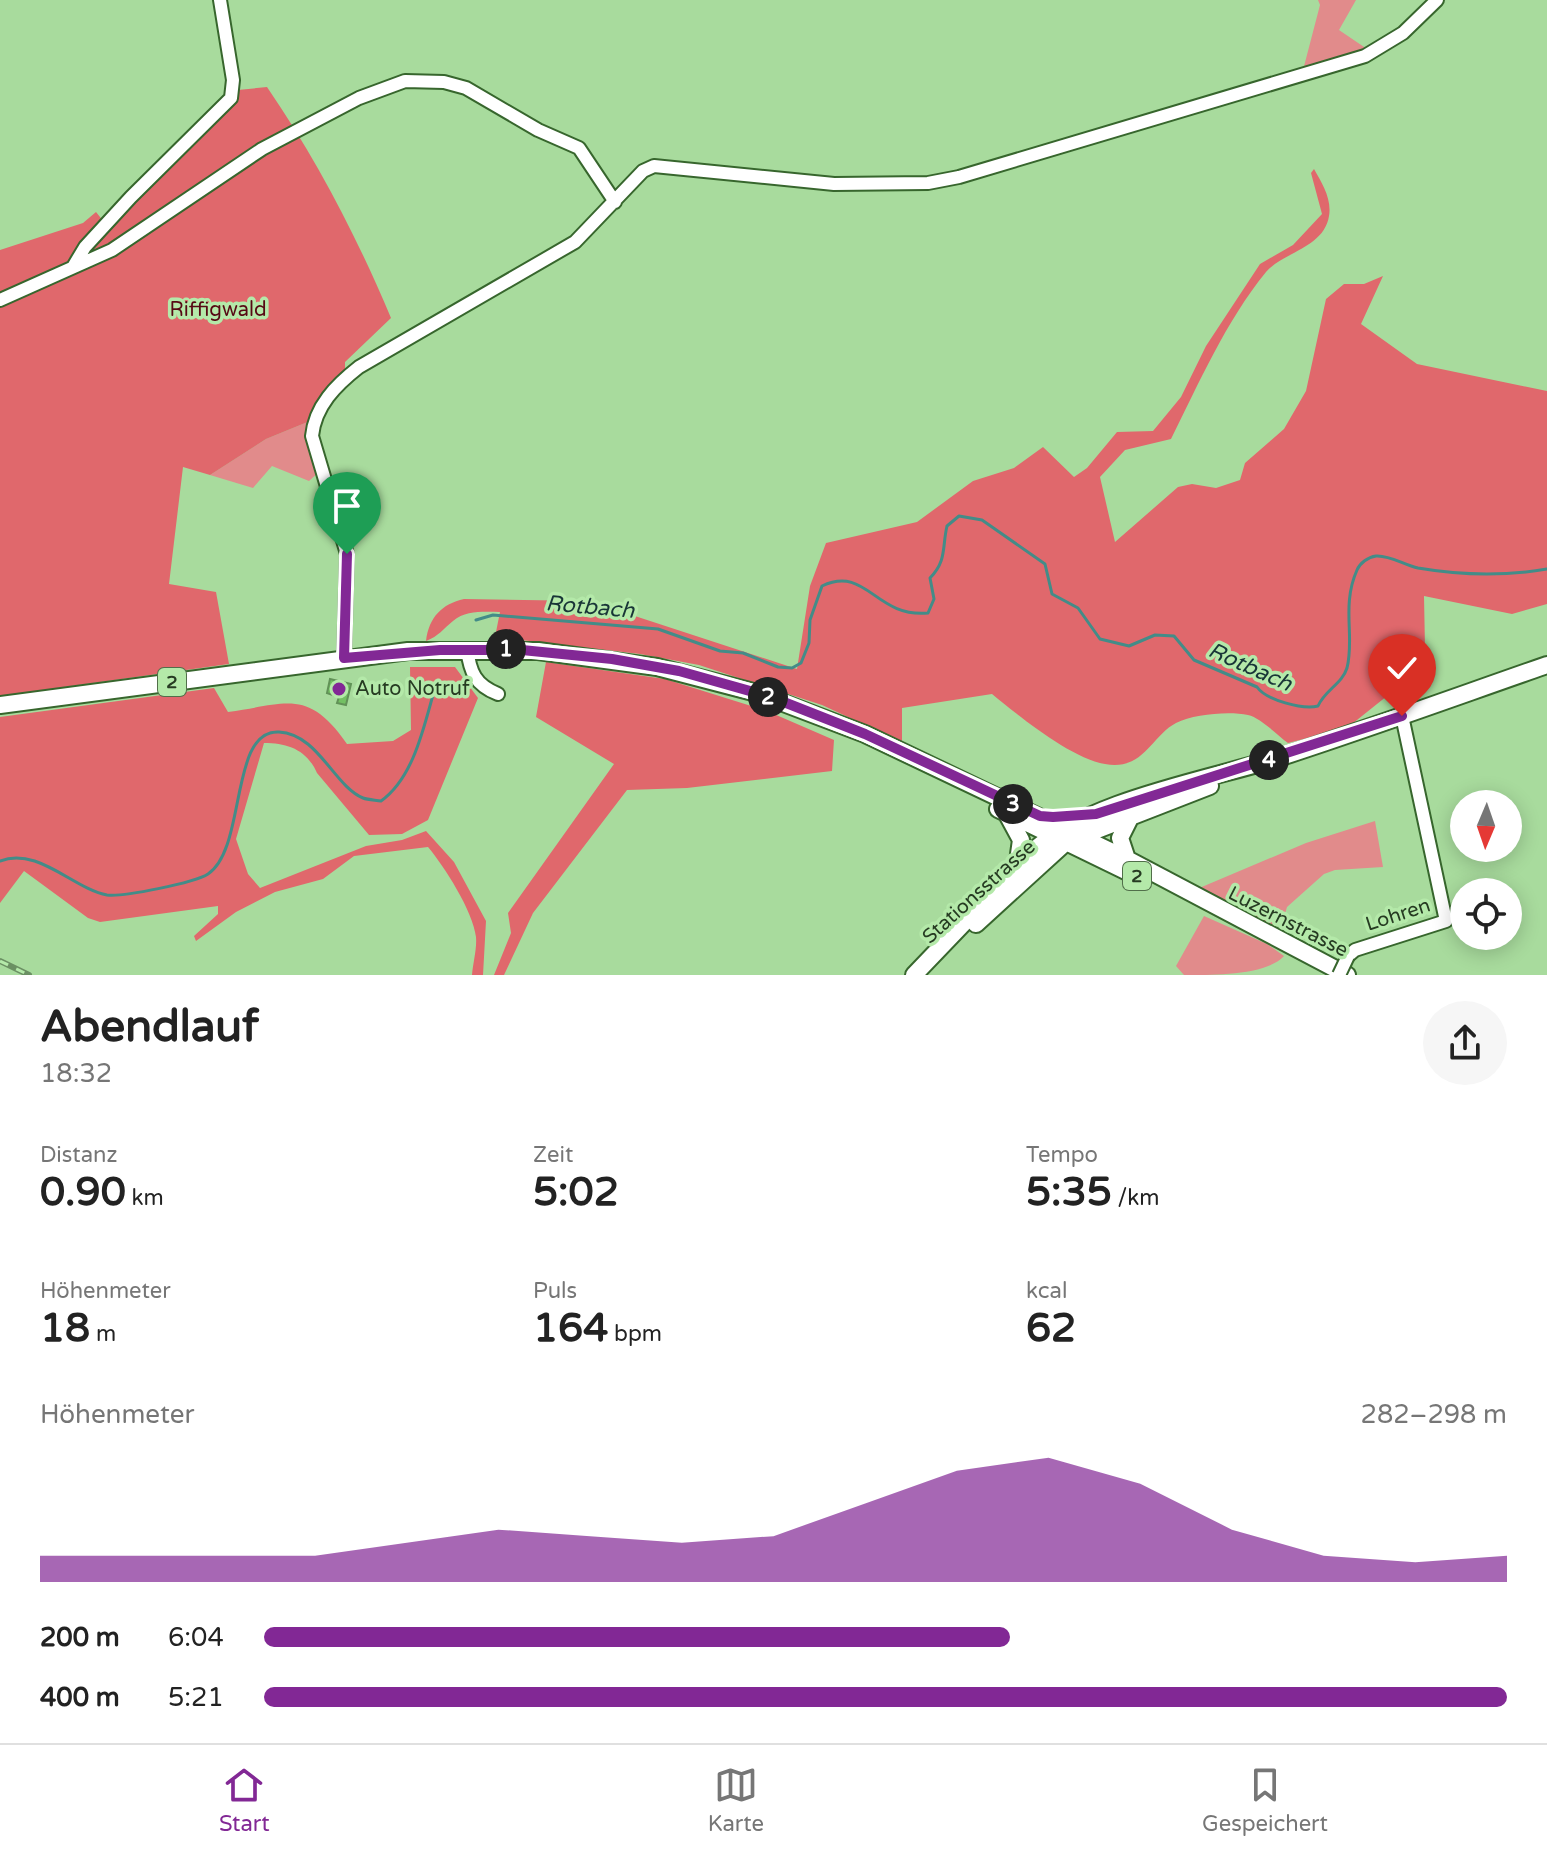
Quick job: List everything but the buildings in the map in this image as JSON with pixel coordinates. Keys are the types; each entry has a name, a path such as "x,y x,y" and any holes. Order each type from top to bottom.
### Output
{"main road":[{"name":"2","path":"0,705 344,658 467,649 565,653 657,667 757,693 838,724 1040,816 1066,836 1166,890 1210,905"},
{"path":"1040,816 1096,814 1219,772 1258,764 1547,665"},
{"name":"2","path":"838,724 1004,812 1127,859 1191,891 1210,905"},
{"path":"1066,836 1131,816 1227,780 1258,764"},
{"path":"1004,812 1021,836 1017,868"},
{"path":"1066,836 1096,814"},
{"path":"1127,859 1120,838 1131,816"},
{"name":"Stationsstrasse","path":"917,973 1017,868 1066,836"},
{"name":"Stationsstrasse","path":"917,973 943,954 1066,836"},
{"name":"Luzernstrasse","path":"1210,905 1347,975"}],"street":[{"path":"73,267 85,247 131,197 231,98 233,80 220,0"},
{"path":"344,658 347,554 312,436 313,420 319,409 332,391 359,367 575,242 643,171 654,166 734,177 834,184 928,183 959,177 1365,56 1403,33 1437,0"},
{"path":"0,300 112,250 262,149 359,98 405,81 428,80 466,88 538,130 579,148 615,202"},
{"path":"467,649 472,676 484,689 498,694"},
{"name":"Lohren","path":"1339,975 1348,956 1355,950 1446,921 1402,716"}],"shaded area":[{"path":"1318,0 1356,0 1339,30 1370,51 1302,74 1320,5"},
{"path":"310,421 320,471 309,481 272,466 253,488 210,475 266,439"},
{"path":"1375,821 1383,867 1335,870 1324,874 1287,907 1283,921 1275,927 1197,889 1306,843"},
{"path":"1204,916 1267,944 1284,956 1266,967 1253,970 1184,975 1176,966"}],"green space":[{"name":"Riffigwald","path":"267,87 303,142 335,200 391,318 345,362 345,376 310,421 266,439 210,475 183,467 169,584 216,592 229,664 0,696 0,303 82,264 85,251 238,90"},
{"path":"1314,169 1329,203 1326,227 1311,243 1273,265 1252,291 1214,353 1171,439 1125,450 1100,477 1115,542 1178,487 1192,484 1216,488 1240,480 1245,463 1284,429 1306,391 1326,299 1344,284 1364,284 1383,276 1361,324 1417,364 1547,391 1547,604 1512,614 1424,596 1425,648 1402,684 1347,728 1288,743 1248,715 1202,715 1183,720 1167,729 1138,758 1118,765 1105,764 1061,745 992,694 902,708 902,742 822,705 699,665 640,654 495,637 500,612 464,615 426,641 430,625 438,613 449,604 464,599 589,601 797,669 810,586 826,543 917,522 973,481 1014,468 1043,447 1074,477 1087,468 1117,432 1153,431 1181,397 1206,346 1260,264 1293,245 1322,214 1311,173"},
{"path":"96,212 104,222 68,263 0,298 0,250 83,223"},
{"path":"546,662 665,679 767,711 834,740 832,771 687,788 627,790 533,913 504,975 494,975 511,933 508,913 614,764 536,717"},
{"path":"410,667 455,667 478,698 428,820 402,834 369,835 302,753 289,746 264,743 236,839 248,874 260,888 366,846 402,840 426,831 454,862 486,921 483,975 472,975 476,937 464,902 428,847 354,856 323,879 275,892 236,912 196,941 194,936 218,914 218,906 100,922 88,918 24,871 0,903 0,717 214,688 228,712 295,704 320,714 347,744 393,741 411,730"}],"waterway":[{"name":"Rotbach","path":"476,620 493,615 658,629 720,651 743,653 778,667 792,668 801,663 809,643 810,620 822,586 837,581 850,582 895,608 928,613 934,599 930,578 942,560 947,526 959,516 982,520 1045,564 1052,594 1078,608 1100,639 1129,646 1155,635 1174,636 1194,660 1257,687 1276,700 1311,707 1318,706 1347,668 1352,583 1360,565 1367,559 1381,556 1418,568 1466,573 1499,574 1547,569"},
{"name":"Rotbach","path":"0,861 28,859 107,895 142,892 200,878 220,860 229,840 245,769 252,749 263,736 279,732 304,741 353,792 365,799 381,801 393,790 411,762 437,681"}],"railway":[{"path":"0,961 29,975"}],"place":[{"name":"Auto Notruf","path":"339,689"}],"route":[{"path":"347,554 344,658 408,651 522,650 612,659 679,671 771,697 865,734 1040,816 1096,814 1219,772 1258,764 1402,716"}]}
